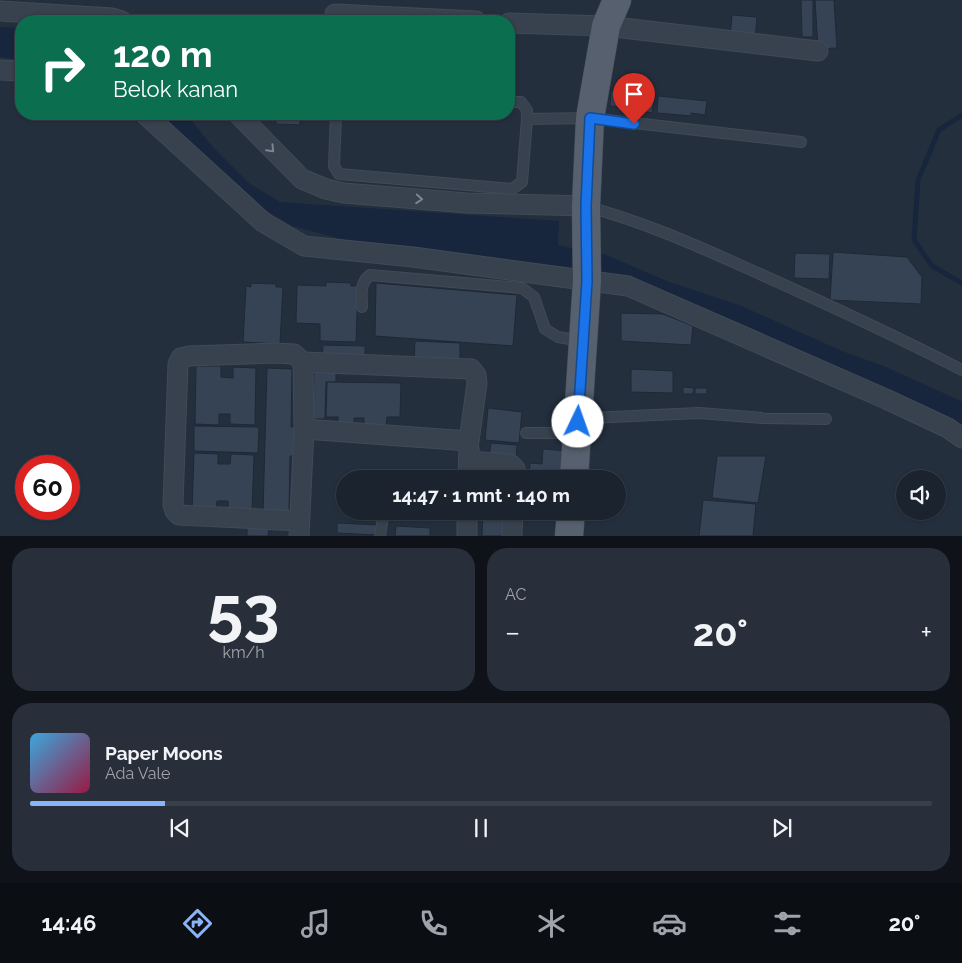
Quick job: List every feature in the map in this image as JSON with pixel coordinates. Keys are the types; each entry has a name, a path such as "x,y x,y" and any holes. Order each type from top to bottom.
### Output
{"main road":[{"path":"575,470 587,278 590,118 606,26 617,0"},
{"path":"569,536 570,520"}],"street":[{"path":"0,12 56,15"},
{"path":"335,14 355,15"},
{"path":"515,23 606,26 818,51"},
{"path":"0,70 15,71"},
{"path":"152,120 263,222 304,246 587,278 628,286 886,399 948,428 962,438"},
{"path":"244,120 302,179 326,189 344,193 587,214"},
{"path":"303,362 304,429 299,528 180,515 175,511 173,504 178,364 181,358 189,356 275,353 294,354 303,362 471,369 476,375 477,384 469,442 468,470 510,464 515,470"},
{"path":"304,429 469,442"},
{"path":"467,520 467,536"},
{"path":"512,536 513,520"}],"lane":[{"path":"336,120 334,166 340,174 512,189 522,182 527,119 526,110 521,102 515,102"},
{"path":"527,119 590,118 801,142"},
{"path":"587,214 625,217 704,249 887,331 962,370"},
{"path":"362,306 362,286 364,280 370,275 522,288 534,297 545,329 558,337 583,341"},
{"path":"526,434 578,427 590,418 699,412 763,418 826,419"},
{"path":"380,536 383,520"}],"water":[{"path":"0,27 15,28 15,59 0,57"},
{"path":"166,120 191,120 212,146 250,184 280,202 559,221 557,266 376,248 292,226 244,197"}],"building":[{"path":"801,0 813,0 813,37 802,37"},
{"path":"815,0 834,0 837,48 818,49"},
{"path":"732,15 757,17 755,40 730,38"},
{"path":"611,91 633,93 632,108 610,106"},
{"path":"637,92 655,94 652,113 634,110"},
{"path":"658,96 707,101 705,115 691,113 691,116 657,113"},
{"path":"276,120 300,120 300,125 276,124"},
{"path":"833,252 907,257 922,277 921,304 830,300"},
{"path":"795,253 830,254 829,279 794,278"},
{"path":"326,282 351,283 351,286 358,286 356,342 320,341 320,324 296,323 297,285 326,286"},
{"path":"251,283 276,284 276,287 283,287 280,344 243,342 246,286 251,287"},
{"path":"376,283 517,295 513,346 375,336"},
{"path":"621,313 663,314 693,326 691,345 621,341"},
{"path":"415,341 460,343 460,366 414,364"},
{"path":"323,345 365,346 365,361 322,360"},
{"path":"196,366 221,366 221,377 233,378 233,367 256,368 255,425 230,424 230,414 219,414 219,425 195,424"},
{"path":"267,368 292,369 291,427 295,427 294,456 290,456 289,513 263,513"},
{"path":"631,369 673,371 673,393 631,392"},
{"path":"314,370 336,371 336,382 326,382 325,419 313,419"},
{"path":"327,382 401,383 400,417 387,417 386,427 364,427 364,418 354,418 354,427 338,427 338,417 326,417"},
{"path":"683,387 694,388 693,394 683,394"},
{"path":"695,388 707,388 707,394 695,394"},
{"path":"488,408 522,412 519,443 485,440"},
{"path":"194,426 259,427 258,453 194,451"},
{"path":"491,443 517,445 516,460 489,458"},
{"path":"543,449 568,451 564,470 530,470 530,463 542,464"},
{"path":"194,453 218,454 218,464 230,464 231,454 254,455 252,512 228,512 228,501 217,501 216,512 192,511"},
{"path":"717,456 766,456 758,503 712,498"},
{"path":"703,500 756,504 753,536 699,536"},
{"path":"483,520 508,520 507,536 482,536"},
{"path":"337,523 379,525 378,535 337,533"},
{"path":"396,526 430,528 430,536 395,536"},
{"path":"247,527 269,528 268,536 247,536"}],"waterway":[{"path":"962,115 939,130 918,180 914,240 932,266 962,283"},
{"path":"519,253 601,269 664,296 736,320 962,418"}],"route":[{"path":"578,422 587,281 586,206 590,118 634,124"}]}
